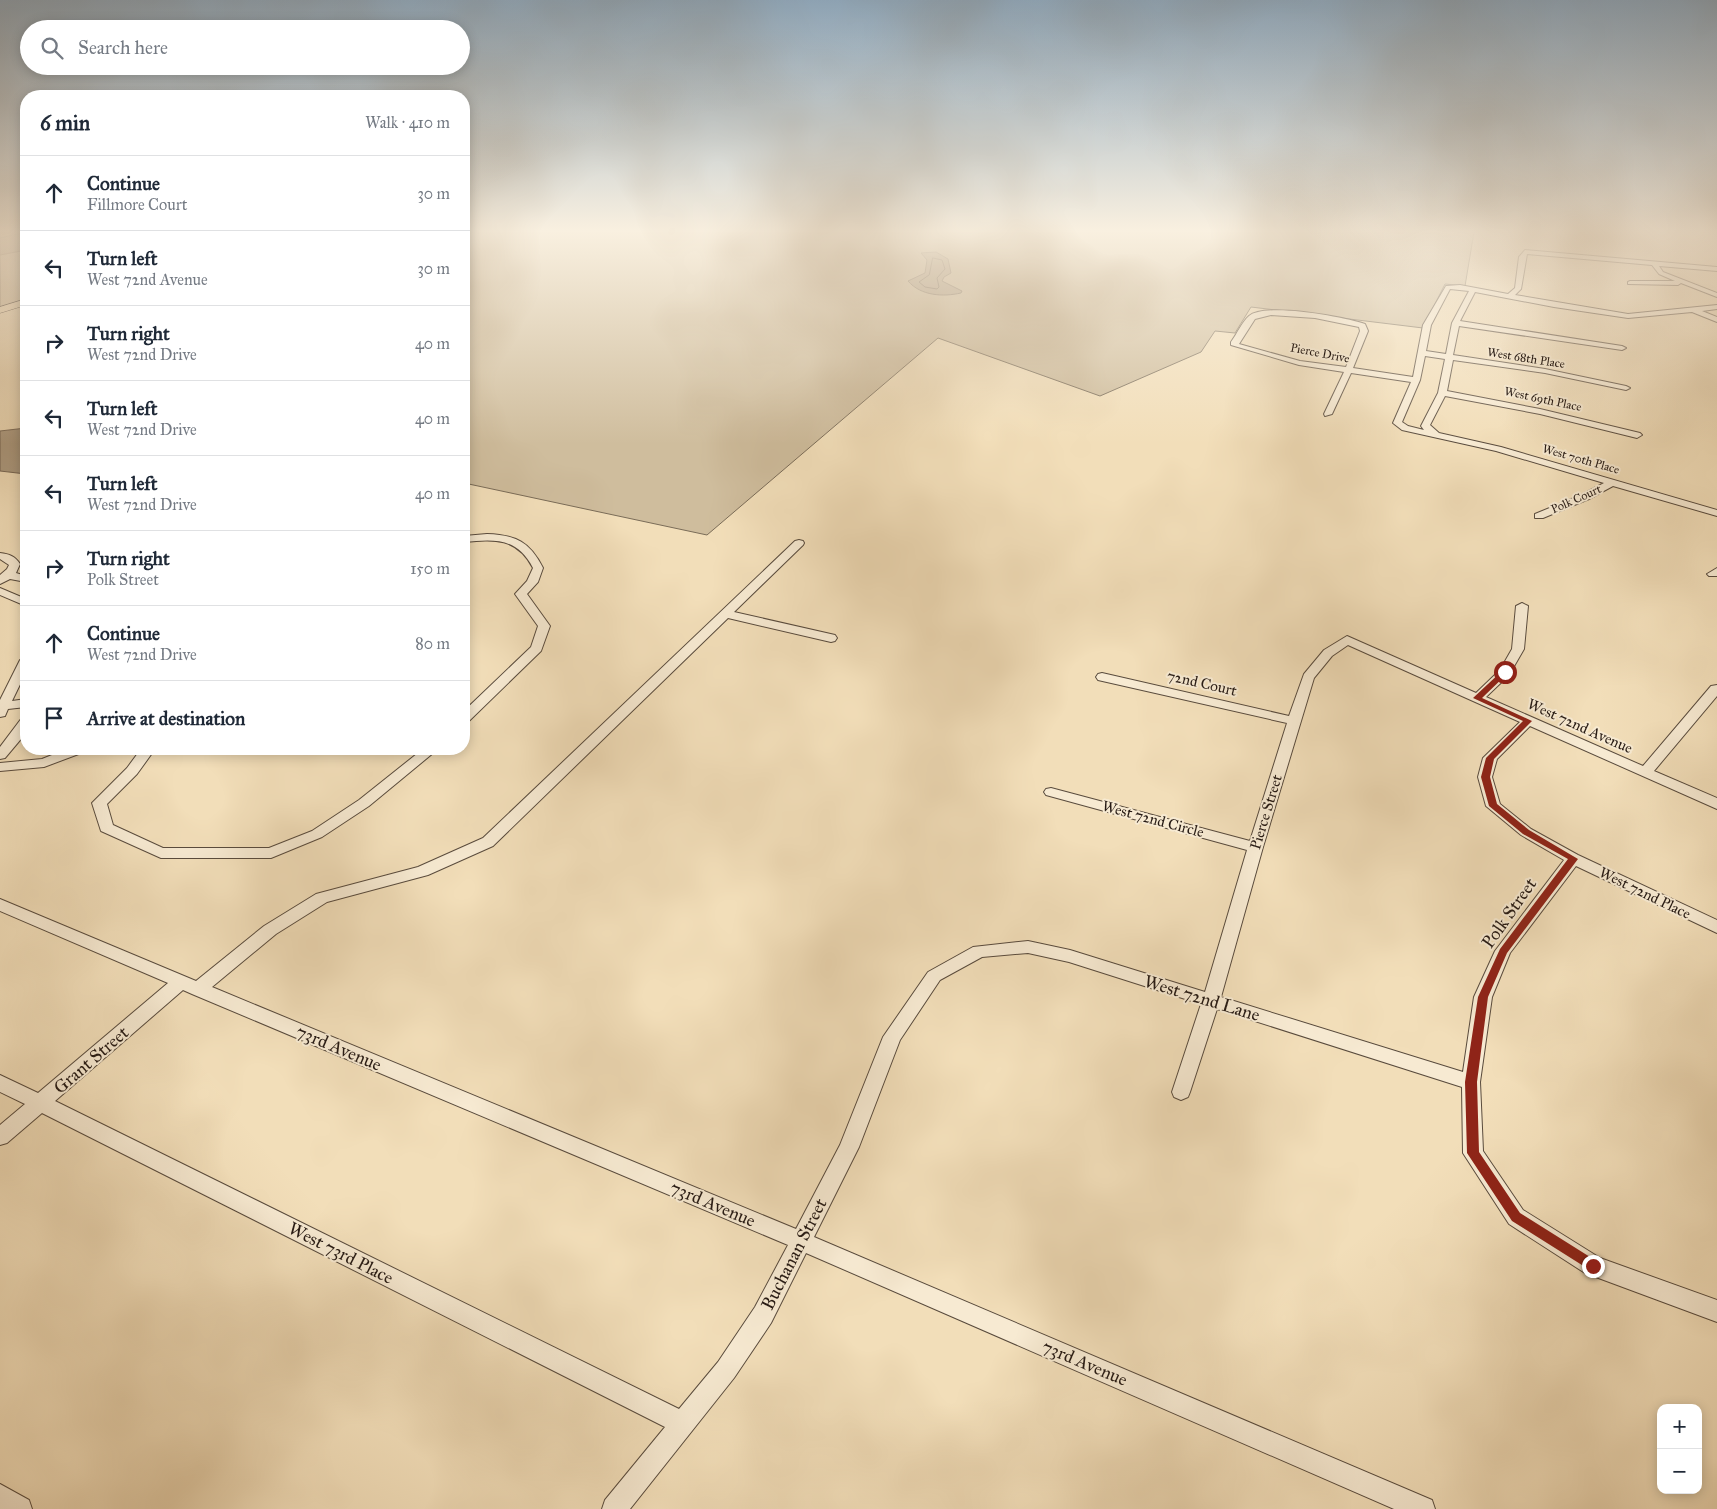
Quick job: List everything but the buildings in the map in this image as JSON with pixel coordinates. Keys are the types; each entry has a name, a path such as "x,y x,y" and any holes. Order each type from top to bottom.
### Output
{"main road":[{"path":"0,310 20,304"}],"street":[{"path":"1416,380 1428,325 1440,302"},
{"path":"1437,434 1424,426 1442,393 1456,323 1466,302"},
{"path":"1541,302 1628,316 1717,307"},
{"path":"1691,309 1717,320"},
{"name":"Pierce Drive","path":"1349,370 1364,331 1362,326 1351,322 1274,312 1258,313 1251,318 1245,330 1235,342 1235,345 1298,362 1349,370 1416,380"},
{"path":"1456,323 1622,348"},
{"name":"West 68th Place","path":"1422,353 1545,371 1626,388"},
{"path":"1328,414 1349,370"},
{"name":"West 70th Place","path":"1416,380 1397,423 1405,428 1498,449 1717,513"},
{"name":"West 69th Place","path":"1442,393 1507,404 1637,434"},
{"name":"Polk Court","path":"1538,516 1585,497 1613,482"},
{"path":"470,539 509,539 525,546 534,556 538,568 532,582 522,594 544,626 537,648 470,712"},
{"name":"Grant Street","path":"0,1137 40,1103 190,985 270,930 322,898 423,871 488,842 799,543"},
{"path":"0,556 7,557 15,564"},
{"path":"15,564 20,563"},
{"path":"4,578 12,571 15,564"},
{"path":"4,578 20,579"},
{"path":"0,591 20,600"},
{"path":"1477,698 1505,672 1518,650 1522,606"},
{"path":"725,614 831,638"},
{"name":"West 72nd Avenue","path":"1347,640 1717,804"},
{"name":"Pierce Street","path":"1181,1092 1211,1001 1255,847 1308,676 1328,653 1347,640"},
{"path":"1,710 20,672"},
{"name":"72nd Court","path":"1102,677 1294,720"},
{"path":"1645,772 1716,690"},
{"path":"1,710 20,705"},
{"name":"West 72nd Place","path":"1528,721 1490,758 1485,777 1493,806 1526,832 1574,859 1717,927"},
{"path":"0,755 20,732"},
{"path":"0,767 44,763 64,755"},
{"path":"145,755 128,777 99,802 106,828 161,853 270,853 309,838 364,804 424,755"},
{"name":"West 72nd Circle","path":"1051,792 1255,847"},
{"name":"Polk Street","path":"1574,859 1503,952 1483,997 1471,1082 1473,1153 1516,1217 1593,1266 1717,1311"},
{"name":"73rd Avenue","path":"0,905 802,1241 1423,1509"},
{"name":"West 72nd Lane","path":"934,976 979,951 1028,947 1070,956 1471,1082"},
{"name":"Buchanan Street","path":"614,1509 726,1370 763,1315 849,1147 892,1037 934,976"},
{"name":"West 73rd Place","path":"0,1083 682,1424"},
{"path":"0,1496 20,1509"}],"shaded area":[{"path":"0,302 15,302 0,307"},
{"path":"470,302 1436,302 1423,328 1251,307 1235,333 1215,331 1201,352 1100,396 938,338 707,535 470,484"}],"water":[{"path":"20,429 20,473 0,471 0,431"}],"route":[{"path":"1505,672 1477,698 1528,721 1490,758 1485,777 1493,806 1526,832 1574,859 1503,952 1483,997 1471,1082 1473,1153 1516,1217 1593,1266"}]}
